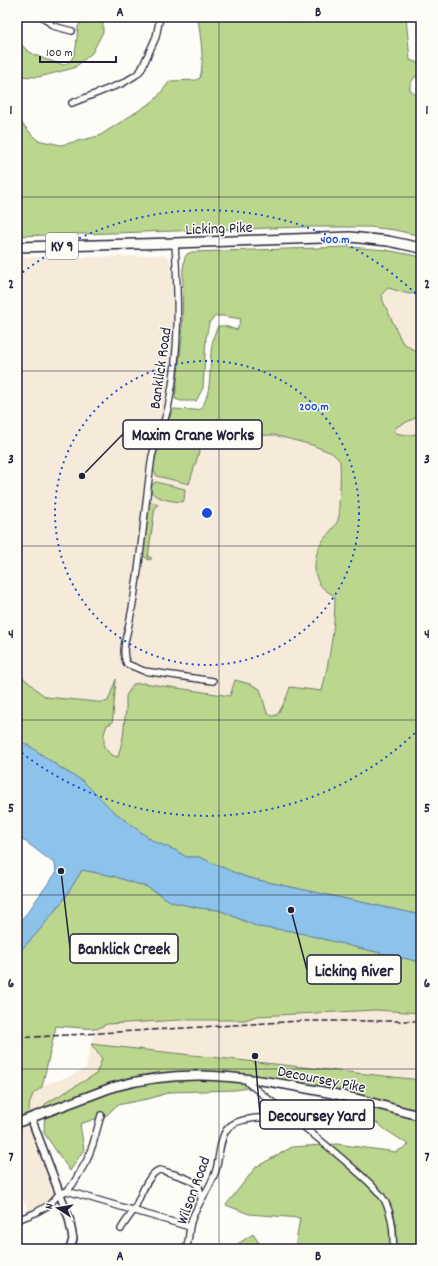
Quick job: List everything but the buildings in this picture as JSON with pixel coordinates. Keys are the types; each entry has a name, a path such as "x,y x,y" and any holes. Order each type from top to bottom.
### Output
{"main road":[{"name":"Licking Pike","path":"17,247 350,237 388,241 421,248"},
{"name":"Decoursey Pike","path":"17,1123 113,1087 155,1078 201,1075 274,1083 340,1095 421,1116"}],"street":[{"path":"43,17 53,26 72,31"},
{"path":"72,103 124,84 136,75 141,70 156,37 160,17"},
{"name":"Banklick Road","path":"175,243 178,318 172,387 168,411 156,439 152,456 133,600 125,647 126,661 127,664 144,671 213,681"},
{"path":"246,1079 248,1083 340,1157 379,1193 384,1200 391,1217 394,1230 394,1249"},
{"name":"Wilson Road","path":"186,1249 195,1211 210,1186 216,1170 223,1138 227,1128 233,1123 240,1121 274,1116 283,1110"},
{"path":"17,1220 35,1213 49,1204 59,1194 67,1191 73,1184 87,1160 101,1115"},
{"path":"31,1118 69,1218 72,1234 72,1244 70,1249"},
{"path":"121,1229 151,1176 157,1171 160,1170 188,1179 195,1183 200,1191 201,1200"},
{"path":"67,1191 190,1227"}],"shaded area":[{"path":"166,256 170,260 172,277 174,316 172,352 167,394 163,412 152,439 149,456 139,538 121,653 124,662 128,653 127,648 137,587 153,464 158,446 207,426 236,436 274,435 312,445 332,453 340,461 341,480 339,516 329,534 317,579 323,588 335,597 335,607 328,665 322,691 290,687 277,715 272,716 267,713 264,704 235,680 230,696 144,683 133,684 126,696 123,737 118,757 111,755 104,747 104,734 115,680 108,701 60,699 46,697 17,672 17,257 106,257"},
{"path":"388,288 409,294 421,292 421,351 415,351 402,342 383,301 382,293"},
{"path":"421,412 421,434 407,435 395,433 396,427 415,418"},
{"path":"376,1010 421,1013 421,1116 238,1078 31,1118 29,1109 33,1094 49,1083 73,1075 86,1068 94,1033 99,1027 107,1024 245,1020 257,1016"},
{"path":"31,1118 59,1194 49,1205 31,1215 17,1189 17,1123"}],"green space":[{"path":"83,17 103,17 103,32 92,53 74,68 39,77 17,76 17,38 25,49 31,53 64,65 72,59 76,48 78,27"},
{"path":"198,17 290,17 292,21 295,22 309,17 406,17 410,60 421,64 421,75 415,77 410,84 410,90 421,97 421,236 395,230 369,227 302,227 17,236 17,118 37,140 61,145 99,136 155,100 170,81 196,80 200,78 202,56"},
{"path":"349,247 386,250 417,256 421,259 421,292 409,294 388,288 382,294 383,301 402,342 415,351 421,351 421,412 415,418 396,427 395,433 407,435 421,434 421,915 249,878 199,857 186,857 177,851 153,841 113,811 83,781 62,769 31,747 17,740 17,672 46,697 97,702 108,701 116,679 112,723 107,725 104,734 104,747 111,755 118,757 123,737 126,696 133,684 144,683 230,696 235,680 250,684 260,689 267,713 272,716 277,715 279,712 290,687 322,691 331,644 335,597 324,589 319,583 315,572 315,565 319,547 334,527 339,516 340,461 332,453 312,445 274,435 236,436 207,427 189,484 157,476 153,469 158,446 173,409 201,409 206,399 210,379 212,346 218,326 225,326 237,330 241,319 215,316 209,323 206,338 203,388 196,401 181,401 175,399 182,337 183,269 187,254 192,252"},
{"path":"156,482 185,489 183,502 166,500 154,495 151,492 151,487"},
{"path":"150,502 157,503 158,505 155,507 148,557 152,558 150,560 142,554 148,505"},
{"path":"82,870 113,876 147,887 172,902 199,908 219,910 258,927 292,931 421,962 421,1013 376,1010 257,1016 245,1020 182,1020 107,1024 97,1029 56,1026 42,1087 33,1094 30,1102 29,1109 31,1118 17,1123 17,954 37,933 65,898"},
{"path":"91,1044 421,1080 421,1249 294,1249 300,1218 249,1214 226,1205 256,1167 292,1147 337,1144 396,1152 409,1145 364,1113 376,1104 276,1083 236,1090 170,1092 152,1098 117,1105 107,1115 80,1124 84,1149 70,1171 44,1133 45,1104 96,1074 102,1059"},
{"path":"253,1234 263,1249 230,1249"}],"water":[{"path":"17,740 31,747 62,769 83,781 113,811 153,841 177,851 186,857 199,857 249,878 421,915 421,962 292,931 258,927 219,910 199,908 172,902 147,887 113,876 82,870 65,898 37,933 17,954 17,925 56,873 55,864 17,835"}],"railway":[{"path":"17,1038 301,1021 421,1021"}],"place":[{"name":"Maxim Crane Works","path":"82,476"},
{"name":"Banklick Creek","path":"61,871"},
{"name":"Licking River","path":"291,910"},
{"name":"Decoursey Yard","path":"255,1056"}]}
